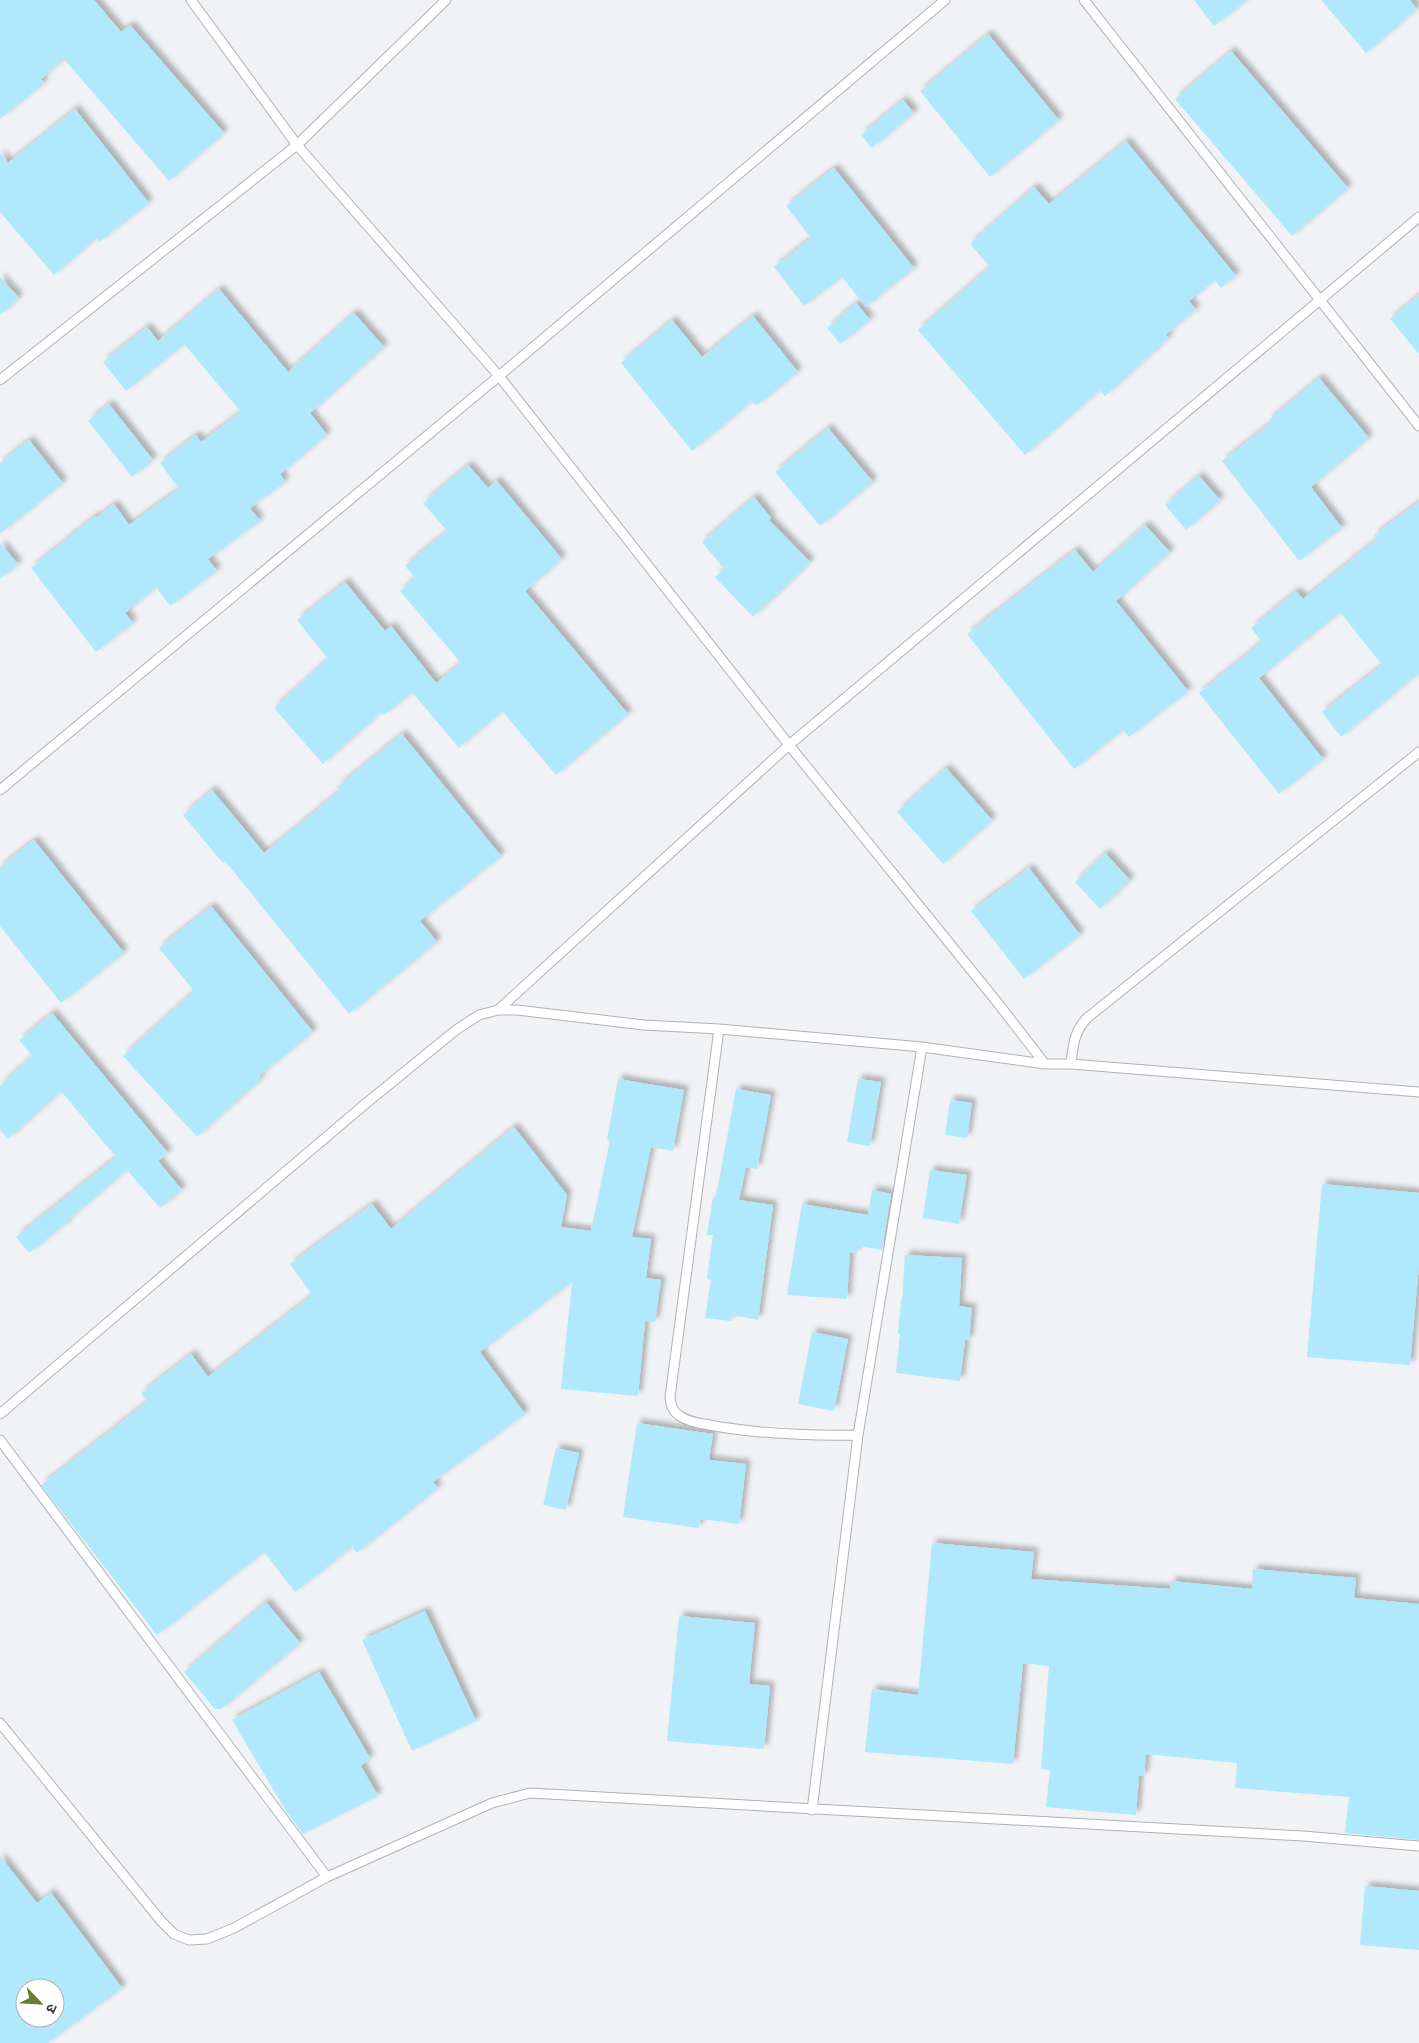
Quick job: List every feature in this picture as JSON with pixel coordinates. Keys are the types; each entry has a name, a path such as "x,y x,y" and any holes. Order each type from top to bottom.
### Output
{"lane":[{"path":"191,0 297,145 499,376 789,745 1045,1064"},
{"path":"0,380 297,145 446,0"},
{"path":"0,790 499,376 945,0"},
{"path":"1084,0 1419,426"},
{"path":"498,1010 789,745 1419,217"},
{"path":"1071,1064 1073,1042 1077,1029 1087,1018 1419,752"},
{"path":"0,1414 364,1105 456,1030 479,1015 498,1010 517,1010 644,1025 719,1029 922,1047 1045,1064 1071,1064 1419,1092"},
{"path":"719,1029 670,1396 672,1407 679,1416 688,1421 736,1430 816,1436 858,1435"},
{"path":"812,1810 858,1435 922,1047"},
{"path":"0,1440 326,1877"},
{"path":"0,1723 161,1921 174,1934 189,1940 207,1939 234,1928 326,1877 492,1803 530,1793 1303,1836 1419,1846"}],"building":[{"path":"0,0 94,0 121,32 130,25 224,133 169,181 64,59 41,79 44,83 0,119"},
{"path":"1194,0 1247,0 1214,26"},
{"path":"1321,0 1410,0 1417,9 1366,53"},
{"path":"988,34 1059,120 990,177 920,91"},
{"path":"1231,51 1348,188 1292,236 1175,99"},
{"path":"903,100 914,113 872,148 861,135"},
{"path":"75,109 149,203 99,242 96,238 54,275 0,212 0,153 8,163"},
{"path":"1126,141 1236,276 1221,288 1215,280 1189,301 1196,310 1165,335 1169,338 1105,396 1100,390 1025,455 918,330 990,267 970,244 1034,187 1049,204"},
{"path":"834,168 914,268 866,307 842,277 804,306 774,267 811,238 786,206"},
{"path":"0,277 19,298 0,315"},
{"path":"219,289 288,372 354,313 384,347 310,413 327,435 280,474 285,482 250,508 260,521 208,559 217,571 170,606 156,587 125,613 133,623 96,652 31,568 95,516 96,518 114,504 129,525 179,489 160,463 196,435 201,442 241,412 184,344 126,391 103,362 147,327 158,341"},
{"path":"1419,295 1419,354 1390,319"},
{"path":"856,303 870,320 840,344 827,328"},
{"path":"753,316 798,372 756,406 752,401 692,451 621,363 672,320 702,357"},
{"path":"1319,378 1369,438 1311,487 1342,528 1299,561 1222,461 1271,423 1269,420"},
{"path":"109,404 153,460 132,477 88,421"},
{"path":"828,428 873,482 820,526 775,472"},
{"path":"29,440 63,483 0,534 0,463"},
{"path":"468,465 488,488 496,480 562,559 525,591 628,714 556,775 502,711 459,748 412,692 384,715 381,712 323,764 274,708 328,659 297,620 345,582 385,631 391,626 436,683 461,663 400,591 415,578 405,566 447,531 423,503"},
{"path":"1199,476 1220,500 1186,530 1165,505"},
{"path":"754,497 771,518 769,520 810,562 753,617 715,577 724,569 702,542"},
{"path":"1419,502 1419,673 1341,737 1322,712 1382,665 1340,612 1259,678 1323,759 1279,794 1199,693 1262,642 1251,628 1296,591 1303,599 1377,539 1374,535"},
{"path":"1145,525 1170,552 1116,601 1188,691 1129,737 1123,730 1074,769 967,634 1075,550 1093,572"},
{"path":"0,543 18,564 0,579"},
{"path":"402,734 501,856 420,921 437,942 349,1014 225,861 223,863 183,815 212,790 264,853 340,791 337,787"},
{"path":"946,768 992,820 943,864 897,812"},
{"path":"34,840 124,953 61,1003 0,926 0,867"},
{"path":"1105,853 1130,880 1100,909 1075,882"},
{"path":"1029,868 1080,935 1024,979 971,911"},
{"path":"211,906 313,1032 259,1076 261,1079 197,1137 123,1056 194,991 159,948"},
{"path":"52,1013 168,1153 158,1161 182,1190 160,1208 127,1170 68,1222 29,1253 16,1237 116,1157 61,1091 8,1139 0,1130 0,1086 32,1056 19,1040"},
{"path":"618,1079 684,1090 673,1151 651,1147 632,1237 651,1239 646,1278 661,1280 655,1322 645,1321 638,1396 561,1389 572,1282 480,1352 525,1414 433,1482 438,1488 357,1553 352,1547 295,1592 264,1552 157,1635 41,1485 147,1402 141,1393 191,1354 208,1377 312,1295 290,1264 372,1204 391,1229 514,1127 567,1195 561,1227 591,1231 610,1141 607,1140"},
{"path":"858,1079 881,1082 870,1146 847,1142"},
{"path":"736,1089 771,1095 757,1169 746,1167 739,1200 773,1205 758,1320 732,1315 731,1321 705,1318 711,1280 707,1279 713,1235 707,1235 713,1197 716,1197"},
{"path":"950,1100 972,1103 967,1138 945,1135"},
{"path":"930,1170 967,1175 959,1224 923,1218"},
{"path":"1322,1184 1419,1193 1419,1264 1410,1365 1307,1357"},
{"path":"872,1190 891,1194 882,1250 858,1246 857,1253 850,1252 847,1299 787,1295 802,1204 868,1215"},
{"path":"905,1255 962,1258 959,1306 972,1308 969,1340 965,1340 960,1381 896,1373"},
{"path":"812,1332 848,1339 834,1411 798,1404"},
{"path":"637,1423 713,1434 709,1460 746,1464 739,1524 700,1519 699,1528 623,1517"},
{"path":"556,1448 579,1453 566,1510 543,1505"},
{"path":"932,1543 1034,1552 1031,1579 1170,1589 1171,1581 1252,1589 1253,1569 1356,1578 1354,1598 1419,1604 1419,1840 1345,1833 1349,1797 1235,1788 1237,1763 1146,1754 1144,1776 1139,1776 1136,1815 1046,1807 1050,1770 1041,1769 1049,1666 1023,1663 1013,1764 865,1752 872,1689 918,1695"},
{"path":"266,1602 300,1643 221,1709 215,1709 184,1672"},
{"path":"425,1611 476,1721 412,1751 362,1640"},
{"path":"679,1616 755,1623 749,1684 770,1686 764,1749 667,1741"},
{"path":"319,1672 370,1758 361,1766 378,1796 303,1834 286,1811 232,1720"},
{"path":"0,1856 37,1903 51,1893 122,1988 48,2043 0,2043"},
{"path":"1365,1886 1419,1891 1419,1950 1360,1945"}]}
